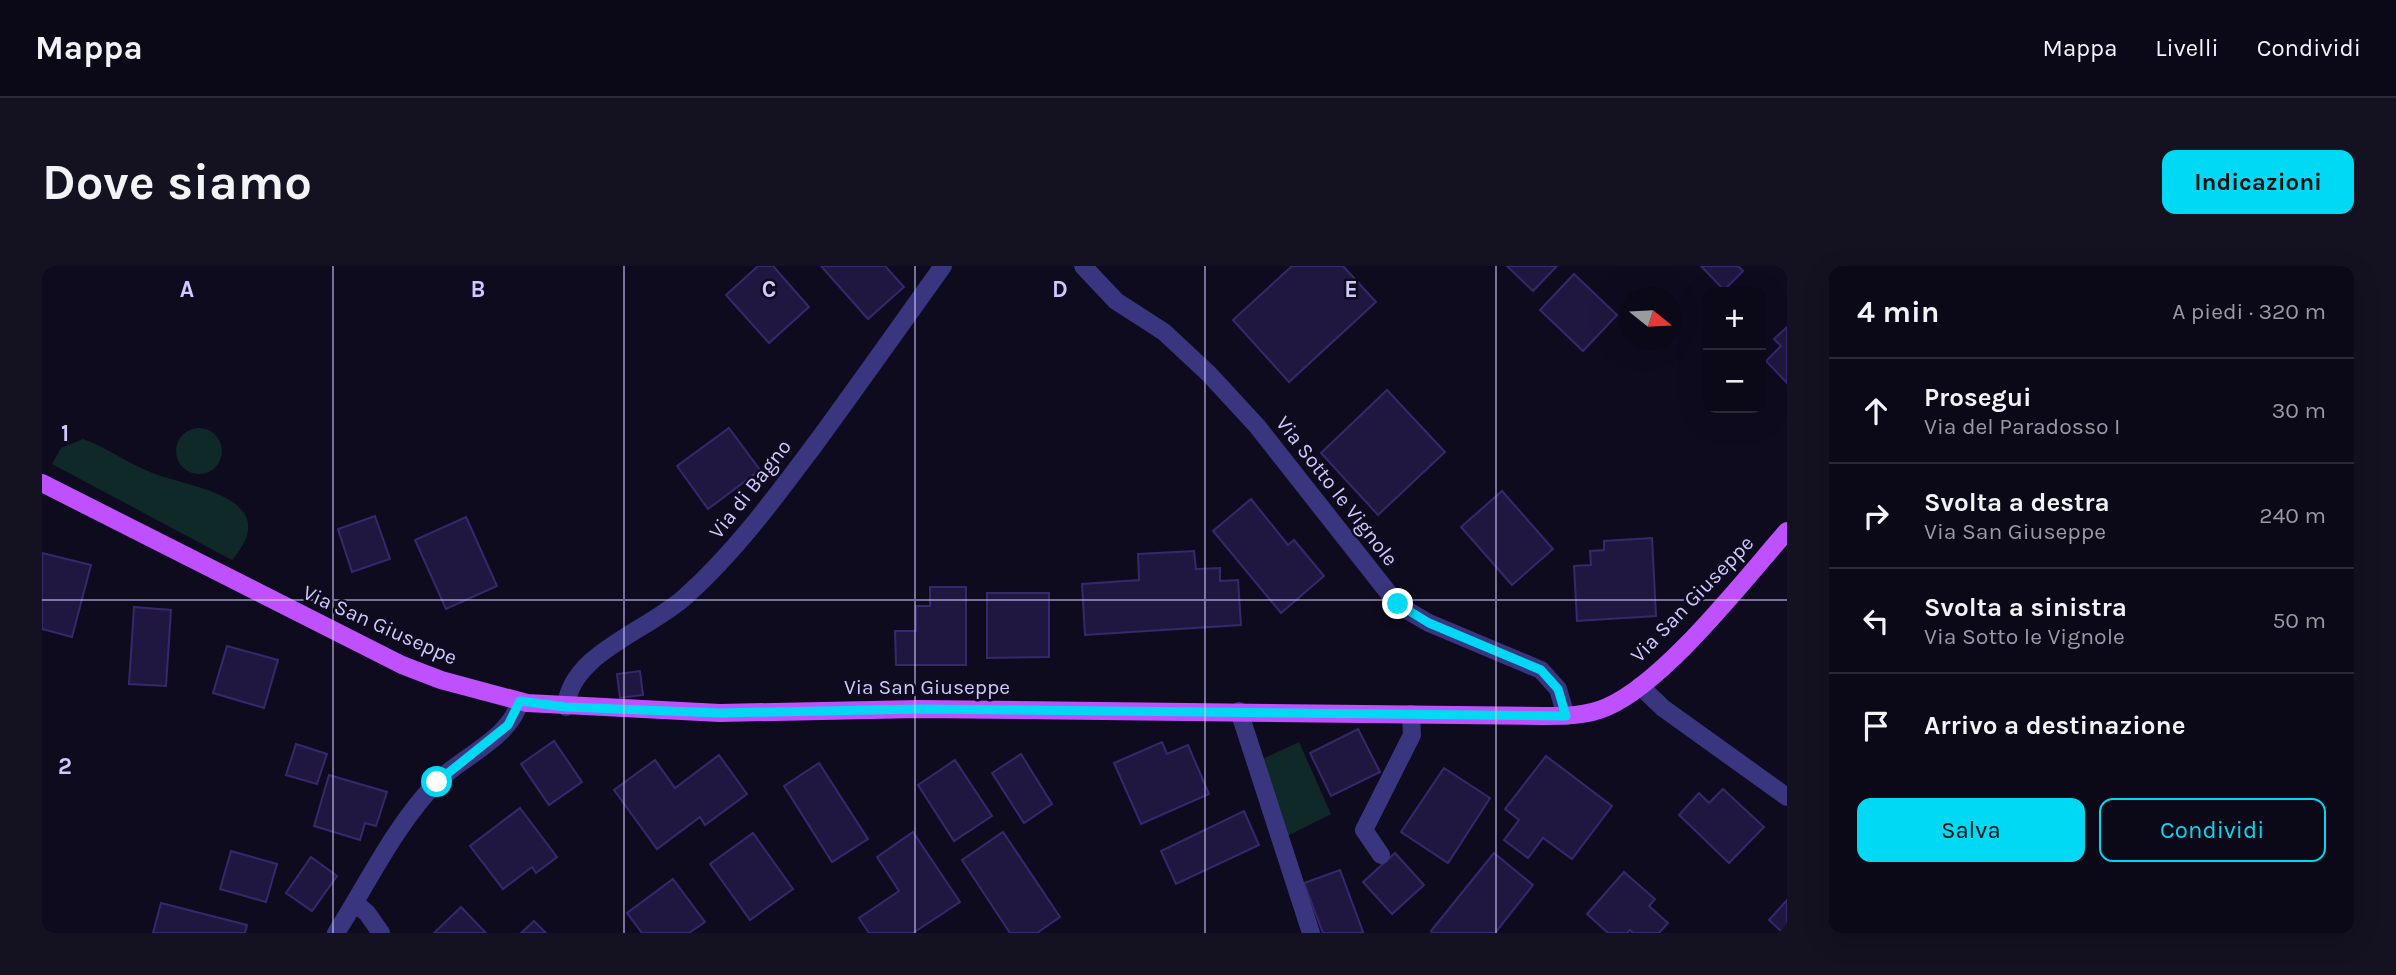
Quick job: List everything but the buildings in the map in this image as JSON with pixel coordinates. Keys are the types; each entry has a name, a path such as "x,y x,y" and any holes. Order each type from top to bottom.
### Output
{"main road":[{"name":"Via San Giuseppe","path":"42,483 389,659 441,680 520,701 566,707 720,713 919,709 1566,716 1607,707 1640,686 1724,604 1787,531"}],"street":[{"name":"Via di Bagno","path":"566,707 573,679 582,668 683,600 743,537 783,487 943,266"},
{"name":"Via Sotto le Vignole","path":"1083,266 1116,302 1164,332 1209,374 1256,426 1398,604 1423,620 1541,670 1558,689 1566,716"},
{"path":"1640,686 1662,708 1787,797"},
{"path":"335,933 421,800 450,769 508,725 520,701"},
{"path":"1239,712 1311,933"},
{"path":"1381,855 1364,830 1412,735 1411,714"},
{"path":"355,903 368,913 381,933"}],"green space":[{"path":"199,428 208,429 215,435 221,442 221,460 215,467 208,473 199,474 190,473 183,467 177,460 176,451 177,442 183,435 190,429"},
{"path":"83,439 151,472 231,501 242,511 248,524 245,540 232,560 52,464 61,448"},
{"path":"1299,742 1331,814 1285,837 1258,761"}],"route":[{"path":"437,782 508,725 520,701 548,706 720,713 919,709 1566,716 1558,689 1541,670 1429,623 1398,604"}]}
